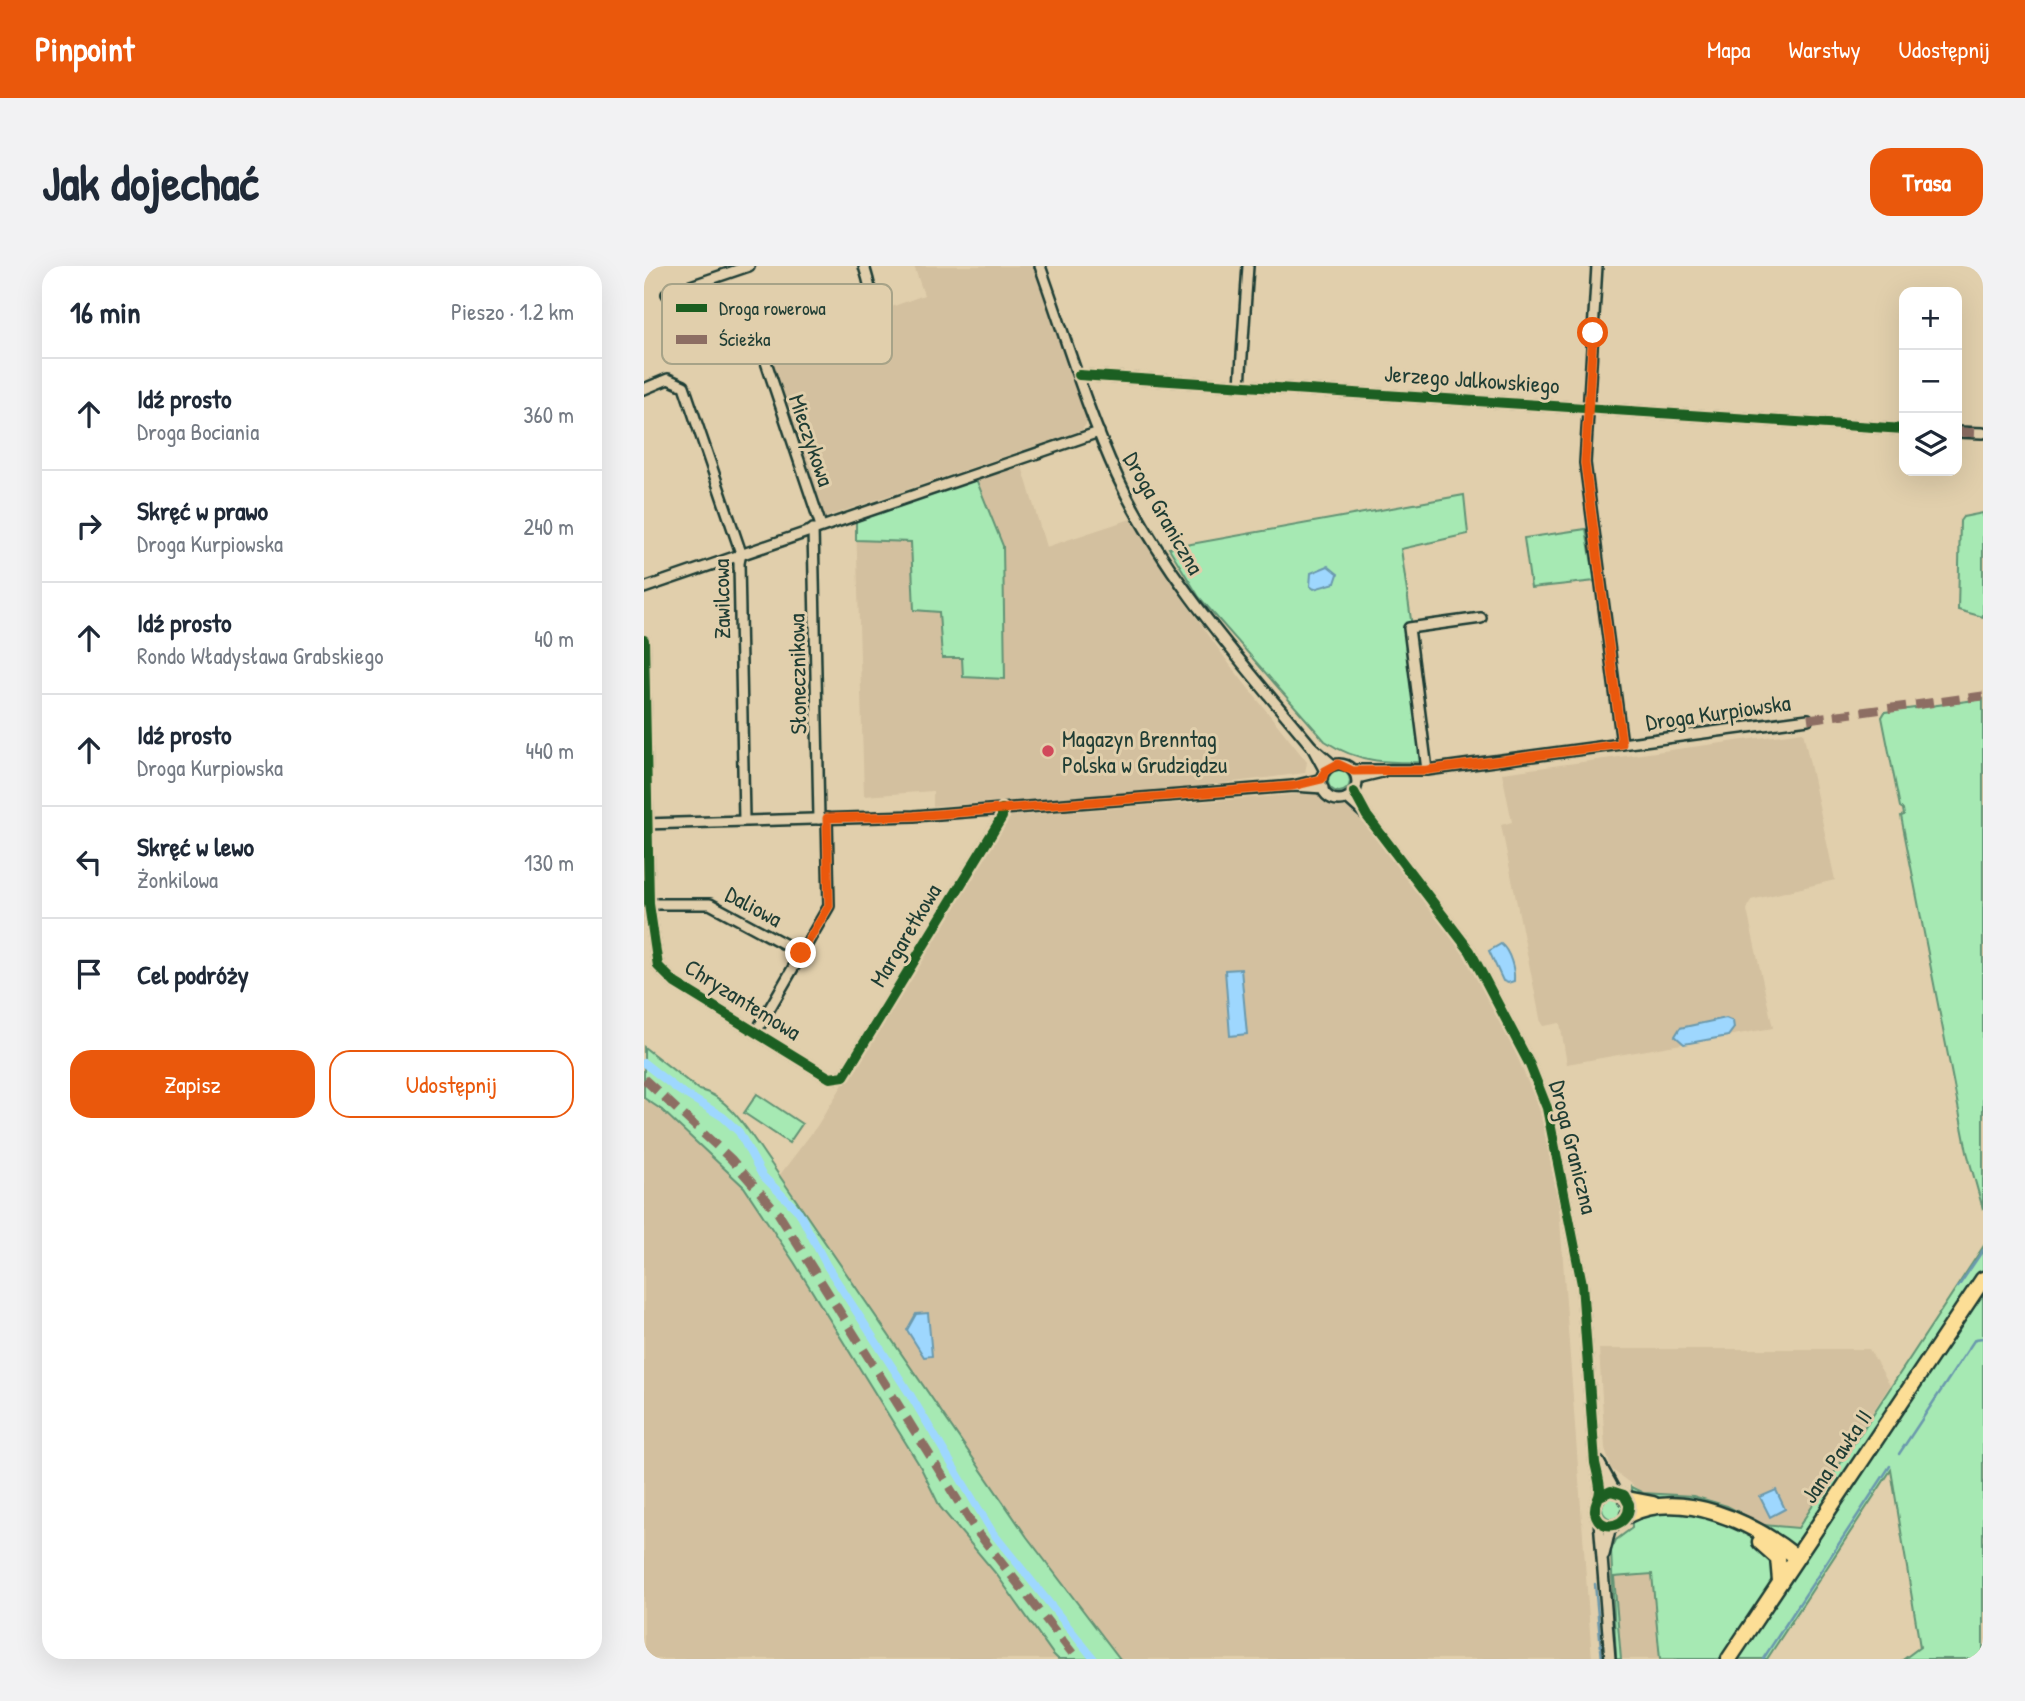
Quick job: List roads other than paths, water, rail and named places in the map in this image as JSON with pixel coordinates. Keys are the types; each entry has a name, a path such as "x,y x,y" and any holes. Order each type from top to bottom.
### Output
{"main road":[{"name":"Jana Pawła II","path":"1729,1659 1983,1279"},
{"path":"1621,1495 1669,1506 1700,1508 1762,1533 1796,1557"},
{"path":"1629,1515 1669,1506"},
{"path":"1735,1521 1776,1554 1780,1562 1780,1581"}],"street":[{"path":"696,284 749,266"},
{"name":"Mieczykowa","path":"864,266 869,284"},
{"name":"Droga Graniczna","path":"1040,266 1099,432 1118,477 1179,582 1312,747 1326,776"},
{"path":"1240,385 1248,266"},
{"path":"1597,266 1586,480 1622,744"},
{"name":"Mieczykowa","path":"767,364 817,528"},
{"name":"Jerzego Jalkowskiego","path":"1079,375 1899,429"},
{"name":"Zawilcowa","path":"644,389 668,379 684,386 741,553 739,563 744,821"},
{"path":"644,589 741,553 1099,432"},
{"path":"1962,432 1983,433"},
{"name":"Słonecznikowa","path":"756,1032 829,906 823,819 817,528"},
{"path":"1427,770 1409,628 1481,618"},
{"name":"Chryzantemowa","path":"644,640 647,904 659,967 676,984 830,1078 837,1079"},
{"name":"Droga Kurpiowska","path":"1355,774 1427,770 1808,719"},
{"path":"646,824 823,819 1002,809 1293,786 1326,776 1344,764 1355,774 1350,795 1335,799 1326,776"},
{"name":"Droga Graniczna","path":"1350,795 1438,905 1475,958 1530,1065 1547,1108 1579,1265 1600,1496"},
{"name":"Margaretkowa","path":"837,1079 844,1076 1002,817 1002,809"},
{"name":"Daliowa","path":"647,904 710,904 722,907 801,953"},
{"name":"Droga Graniczna","path":"1595,1454 1621,1495"},
{"path":"1602,1563 1610,1530 1629,1515 1621,1495 1600,1496 1595,1510 1599,1520 1602,1563 1610,1659"},
{"path":"1599,1520 1616,1525"}],"water":[{"path":"1328,566 1338,574 1335,583 1314,589 1310,586 1311,573"},
{"path":"1501,944 1509,956 1514,972 1514,981 1508,983 1503,981 1489,951"},
{"path":"1241,969 1247,1034 1230,1036 1225,970"},
{"path":"1726,1018 1733,1021 1734,1028 1728,1036 1684,1044 1675,1036 1680,1028"},
{"path":"928,1313 932,1356 924,1357 907,1330 916,1314"},
{"path":"1776,1490 1785,1509 1770,1517 1760,1497"}],"waterway":[{"path":"644,1063 677,1089 723,1117 739,1132 762,1175 799,1212 827,1266 911,1396 993,1533 1094,1659"},
{"path":"1958,1287 1983,1250"},
{"path":"1899,1454 1975,1339 1983,1338"},
{"path":"1763,1659 1890,1466"},
{"path":"1595,1584 1602,1659"}],"place":[{"name":"Magazyn Brenntag Polska w Grudziądzu","path":"1048,751"}]}
